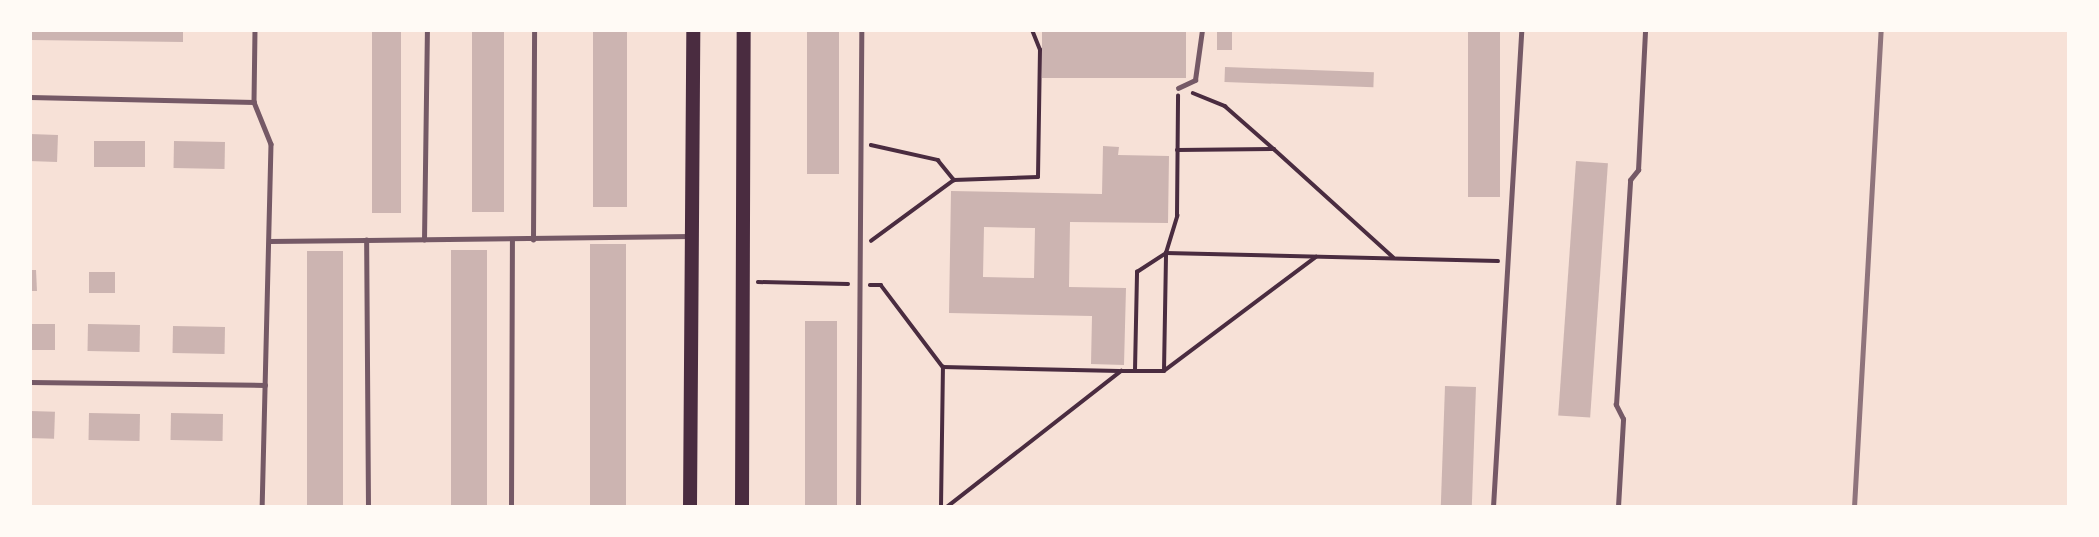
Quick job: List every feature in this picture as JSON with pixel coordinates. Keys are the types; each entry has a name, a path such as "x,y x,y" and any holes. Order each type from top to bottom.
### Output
{"main road":[{"path":"690,507 693,30"},
{"path":"742,507 744,30"}],"lane":[{"path":"255,30 254,102 271,145 262,507"},
{"path":"424,240 427,30"},
{"path":"533,240 534,30"},
{"path":"858,507 861,30"},
{"path":"1178,88 1195,80 1202,30"},
{"path":"1493,507 1521,30"},
{"path":"1618,507 1623,419 1616,405 1630,180 1638,170 1645,30"},
{"path":"30,97 254,102"},
{"path":"269,241 533,240 692,236"},
{"path":"366,240 368,507"},
{"path":"511,507 512,240"},
{"path":"30,382 265,385"}],"path":[{"path":"859,250 954,180 1038,177 1040,50 1032,30"},
{"path":"1164,371 1166,253 1177,216 1178,88 1224,106 1395,259"},
{"path":"860,143 938,160 954,180"},
{"path":"1177,150 1274,149"},
{"path":"1135,370 1137,272 1166,253 1507,262"},
{"path":"943,367 1164,371 1317,257"},
{"path":"743,282 881,285 943,367 940,507"},
{"path":"947,507 1121,371"}],"building":[{"path":"30,30 183,30 183,42 30,40"},
{"path":"372,30 401,30 401,213 372,213"},
{"path":"472,30 504,30 504,212 472,212"},
{"path":"593,30 627,30 627,207 593,207"},
{"path":"807,30 839,30 839,174 807,174"},
{"path":"1042,30 1186,30 1186,78 1042,78"},
{"path":"1217,30 1232,30 1232,50 1217,50"},
{"path":"1468,30 1500,30 1500,197 1468,197"},
{"path":"1225,67 1374,72 1373,87 1224,82"},
{"path":"30,134 58,135 57,162 30,161"},
{"path":"94,141 145,141 145,167 94,167"},
{"path":"174,141 225,142 225,169 174,168"},
{"path":"1103,146 1119,147 1118,155 1169,156 1168,223 1070,222 1069,287 1126,288 1124,365 1091,364 1092,316 949,313 951,191 1102,194","holes":["984,227 1035,228 1034,278 983,277"]},
{"path":"1576,161 1608,163 1590,418 1558,415"},
{"path":"590,244 626,244 626,507 590,507"},
{"path":"451,250 487,250 487,507 451,507"},
{"path":"307,251 343,251 343,507 307,507"},
{"path":"30,270 36,270 37,291 30,291"},
{"path":"89,272 115,272 115,293 89,293"},
{"path":"805,321 837,321 837,507 805,507"},
{"path":"30,324 55,324 55,350 30,350"},
{"path":"88,324 140,325 140,352 88,351"},
{"path":"173,326 225,327 225,354 173,353"},
{"path":"1445,386 1476,387 1472,507 1441,507"},
{"path":"30,411 55,412 54,439 30,438"},
{"path":"89,413 140,414 140,441 89,440"},
{"path":"171,413 223,414 223,441 171,440"}],"railway":[{"path":"1854,507 1881,30"}]}
